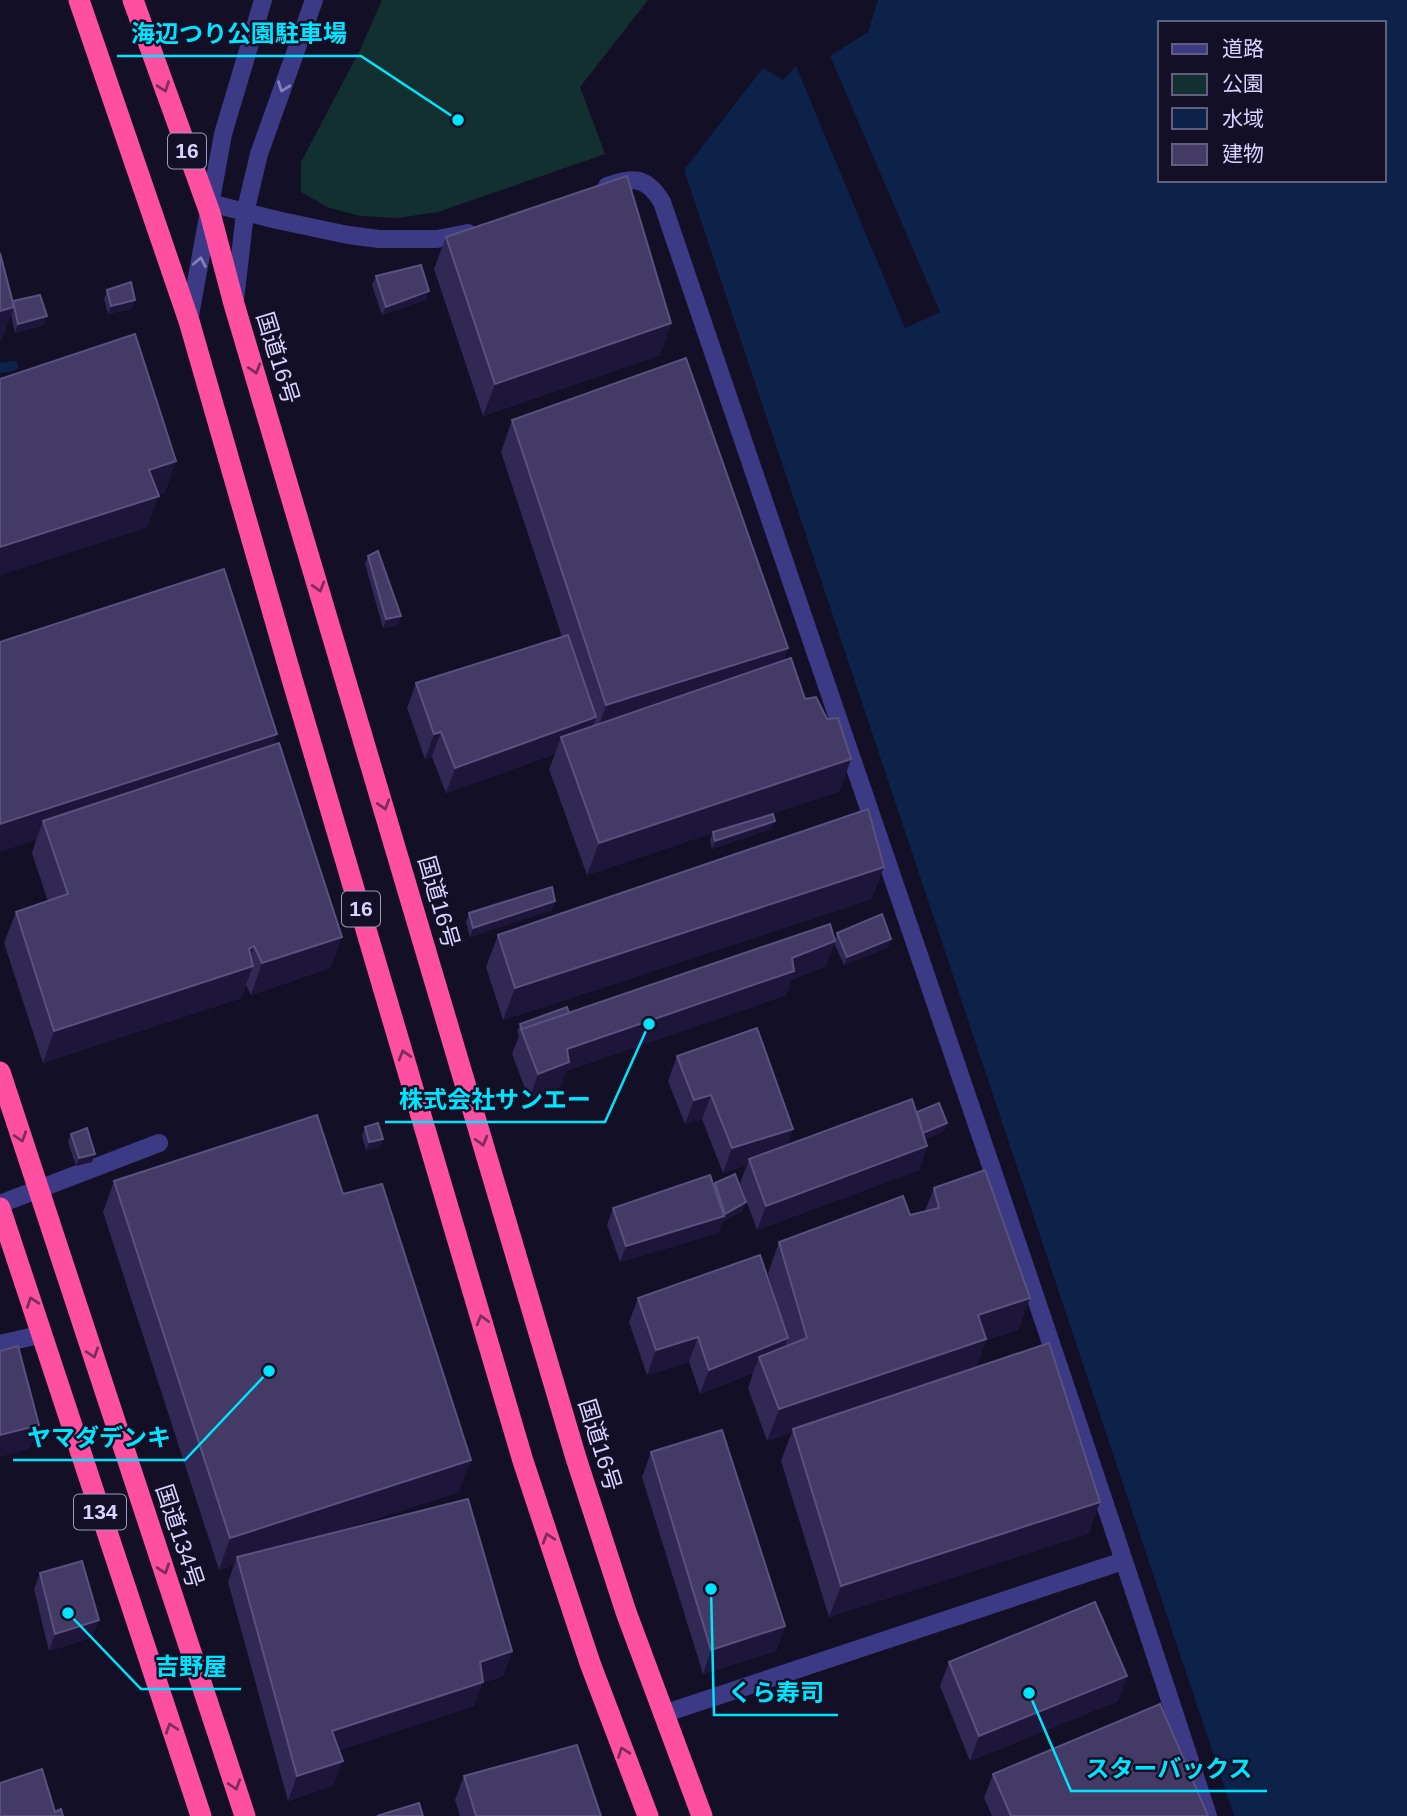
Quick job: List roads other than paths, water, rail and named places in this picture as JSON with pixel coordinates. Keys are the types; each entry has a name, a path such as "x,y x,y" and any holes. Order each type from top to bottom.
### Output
{"highway":[{"name":"16","path":"79,0 189,321 523,1461 590,1663 648,1816"},
{"name":"国道16号","path":"132,0 210,208 234,304 576,1458 626,1612 702,1816"},
{"name":"国道134号","path":"0,1072 245,1816"},
{"name":"134","path":"0,1206 201,1816"}],"street":[{"path":"189,321 223,134 263,0"},
{"path":"234,304 245,213 259,154 314,0"},
{"path":"592,192 630,180 640,180 650,185 662,202 908,921 1208,1816"},
{"path":"210,208 379,239 437,239 483,229"},
{"path":"0,1206 159,1143"},
{"path":"0,1344 43,1334"},
{"path":"663,1714 1123,1560"}],"water":[{"path":"878,0 1407,0 1407,1816 1234,1816 684,170 763,68 783,80 796,66 905,328 940,312 830,56 868,32"}],"waterway":[{"path":"0,368 13,366"}],"place":[{"name":"海辺つり公園駐車場","path":"458,120"},
{"name":"株式会社サンエー","path":"649,1024"},
{"name":"ヤマダデンキ","path":"269,1371"},
{"name":"くら寿司","path":"711,1589"},
{"name":"吉野屋","path":"68,1613"},
{"name":"スターバックス","path":"1029,1693"}]}
